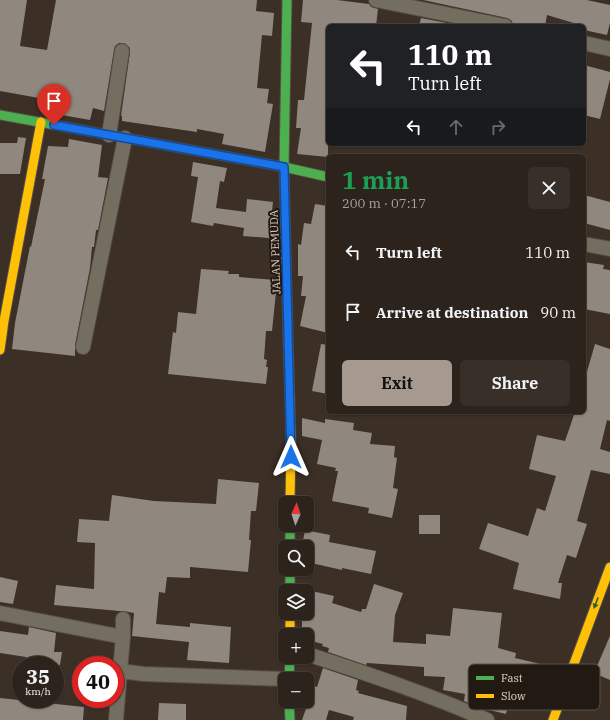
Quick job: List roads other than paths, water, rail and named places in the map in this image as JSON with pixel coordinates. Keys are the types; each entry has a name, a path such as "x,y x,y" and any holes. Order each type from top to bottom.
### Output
{"street":[{"name":"JALAN PEMUDA","path":"287,0 284,167 291,442 290,496"},
{"path":"376,0 495,24"},
{"path":"586,43 610,49"},
{"path":"109,135 122,51"},
{"path":"0,115 284,167 326,177"},
{"path":"0,350 41,122"},
{"path":"83,347 125,138"},
{"path":"586,244 610,249"},
{"path":"574,664 610,567"},
{"path":"0,613 124,637"},
{"path":"122,656 124,637 123,619"},
{"path":"314,656 385,680 487,720"},
{"path":"124,672 144,674 278,679"},
{"path":"116,720 117,708"},
{"path":"289,708 290,720"},
{"path":"553,720 557,710"}]}
